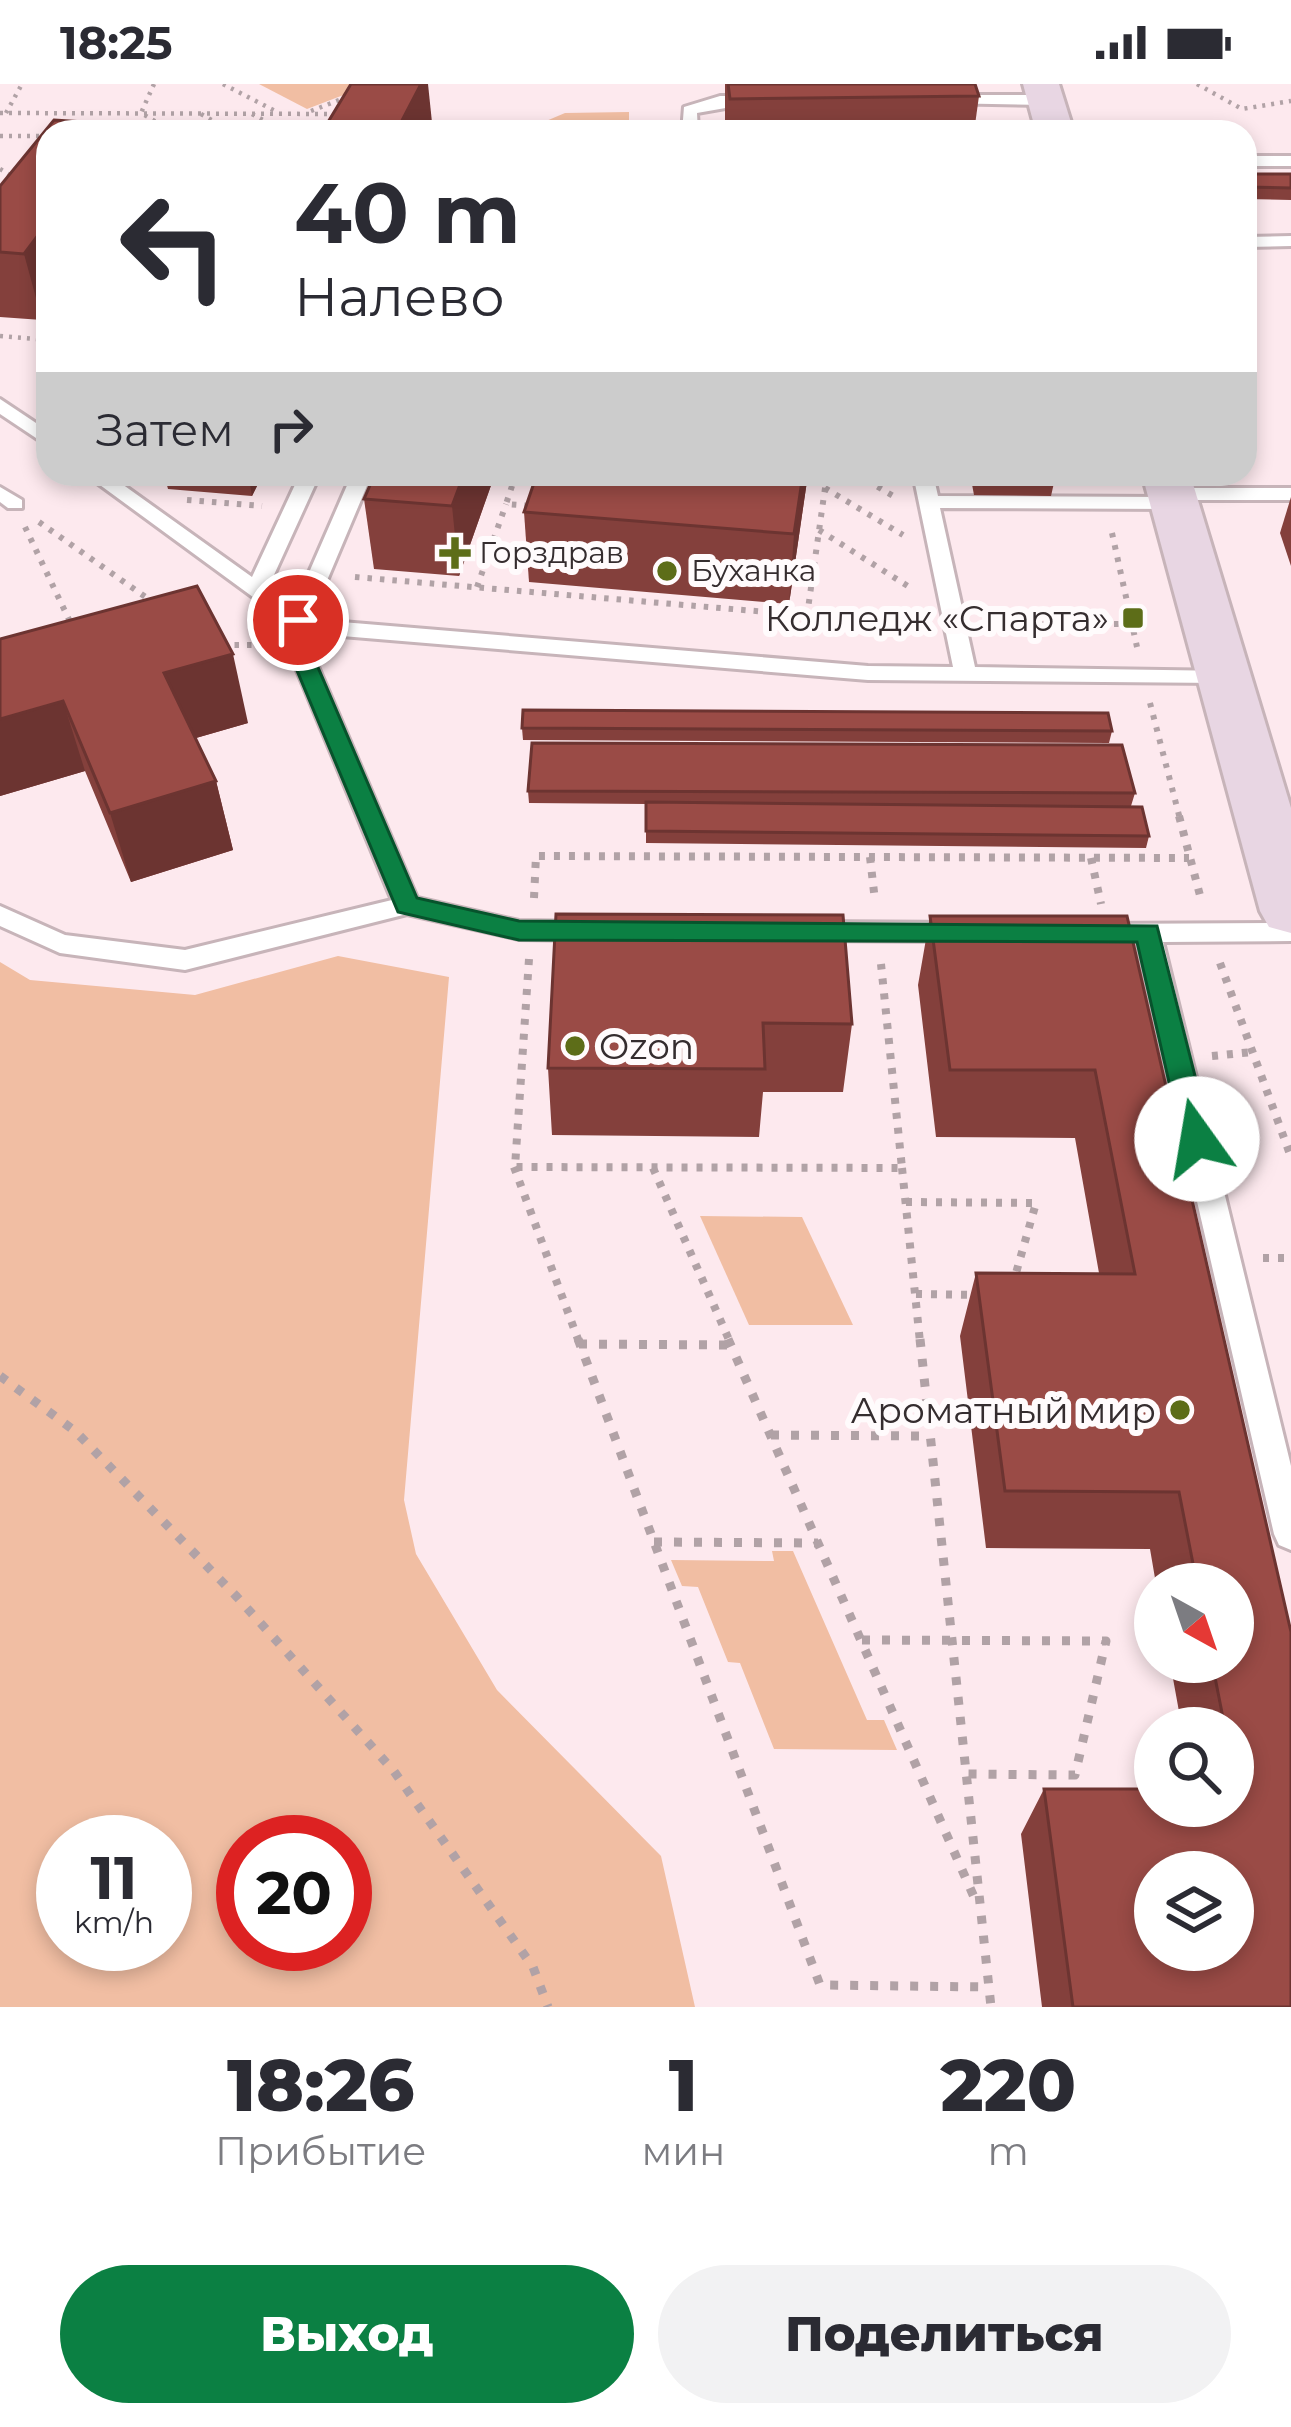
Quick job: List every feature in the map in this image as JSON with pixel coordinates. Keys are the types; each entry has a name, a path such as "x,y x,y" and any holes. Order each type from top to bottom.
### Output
{"street":[{"path":"1171,490 1291,911"}],"lane":[{"path":"950,84 951,88 925,94 1047,105"},
{"path":"689,120 689,110 720,100 765,100"},
{"path":"1257,161 1291,161"},
{"path":"1257,242 1291,242"},
{"path":"0,405 36,431"},
{"path":"112,486 298,620 378,632 868,673 1221,676"},
{"path":"256,590 304,486"},
{"path":"357,486 293,632 407,905"},
{"path":"926,486 966,675"},
{"path":"929,502 1104,505 1171,490 1291,494"},
{"path":"0,915 60,944 185,960 407,905 532,931 626,931"},
{"path":"792,946 791,932 993,932"},
{"path":"1062,932 1150,940 1210,932 1291,932"},
{"path":"1150,940 1291,1534"}],"path":[{"path":"3,113 22,84"},
{"path":"141,113 154,84"},
{"path":"223,84 281,114"},
{"path":"1197,84 1242,109 1291,101"},
{"path":"303,114 358,93"},
{"path":"3,113 346,114"},
{"path":"141,113 153,120"},
{"path":"200,113 212,120"},
{"path":"250,114 262,120"},
{"path":"408,117 430,120"},
{"path":"0,136 36,136"},
{"path":"0,169 16,179"},
{"path":"0,182 26,177"},
{"path":"0,336 36,339"},
{"path":"477,587 512,486"},
{"path":"807,616 825,488 940,558"},
{"path":"7,499 159,607"},
{"path":"7,499 79,639"},
{"path":"197,512 179,500 293,509"},
{"path":"506,504 546,507"},
{"path":"1104,505 1210,932"},
{"path":"819,530 952,619"},
{"path":"318,574 807,616 1131,624"},
{"path":"214,646 249,642 302,656"},
{"path":"989,1987 820,1985 512,1168 536,856 1189,858"},
{"path":"1091,858 1108,933"},
{"path":"1150,940 1214,948 1291,1157"},
{"path":"879,947 991,2007"},
{"path":"515,1166 902,1168"},
{"path":"653,1167 981,1913"},
{"path":"906,1202 1036,1203 1010,1295"},
{"path":"916,1294 986,1295"},
{"path":"579,1344 731,1345"},
{"path":"0,1376 75,1431 237,1597 393,1770 533,1966 548,2007"},
{"path":"770,1435 930,1436"},
{"path":"654,1543 818,1543"},
{"path":"861,1640 1106,1641 1075,1775 966,1774"}],"shaded area":[{"path":"259,84 363,84 367,86 307,109"},
{"path":"629,112 629,120 548,120 565,113"},
{"path":"338,956 449,977 404,1500 416,1554 497,1690 661,1856 695,2007 0,2007 0,962 30,980 195,995"},
{"path":"700,1216 802,1217 853,1325 749,1325"},
{"path":"772,1551 793,1551 867,1720 884,1720 897,1750 774,1749 740,1663 728,1662 698,1587 682,1586 671,1560 774,1561"}],"building":[{"path":"351,84 421,84 402,120 329,120"},
{"path":"728,84 975,84 979,96 730,99"},
{"path":"36,142 36,238 24,254 0,252 0,186"},
{"path":"1257,174 1291,174 1291,188 1257,187"},
{"path":"370,486 460,486 452,506 364,499"},
{"path":"533,486 801,486 794,534 524,512"},
{"path":"197,586 233,654 164,673 216,781 110,813 63,701 0,719 0,639"},
{"path":"523,710 1108,713 1112,731 522,728"},
{"path":"532,743 1122,745 1135,793 528,791"},
{"path":"646,802 1142,807 1149,836 646,831"},
{"path":"556,914 843,915 852,1024 763,1023 765,1069 548,1068"},
{"path":"930,916 1127,916 1291,1632 1291,2007 1073,2007 1044,1789 1134,1789 1134,1827 1254,1827 1254,1707 1221,1707 1216,1683 1254,1683 1254,1563 1193,1563 1179,1492 1005,1491 976,1273 1135,1274 1095,1070 950,1070"}],"place":[{"name":"Горздрав","path":"455,553"},
{"name":"Буханка","path":"667,571"},
{"name":"Колледж «Спарта»","path":"1133,618"},
{"name":"Ozon","path":"575,1046"},
{"name":"Ароматный мир","path":"1180,1410"}],"route":[{"path":"298,620 294,637 407,905 519,930 1148,933 1197,1139"}]}
